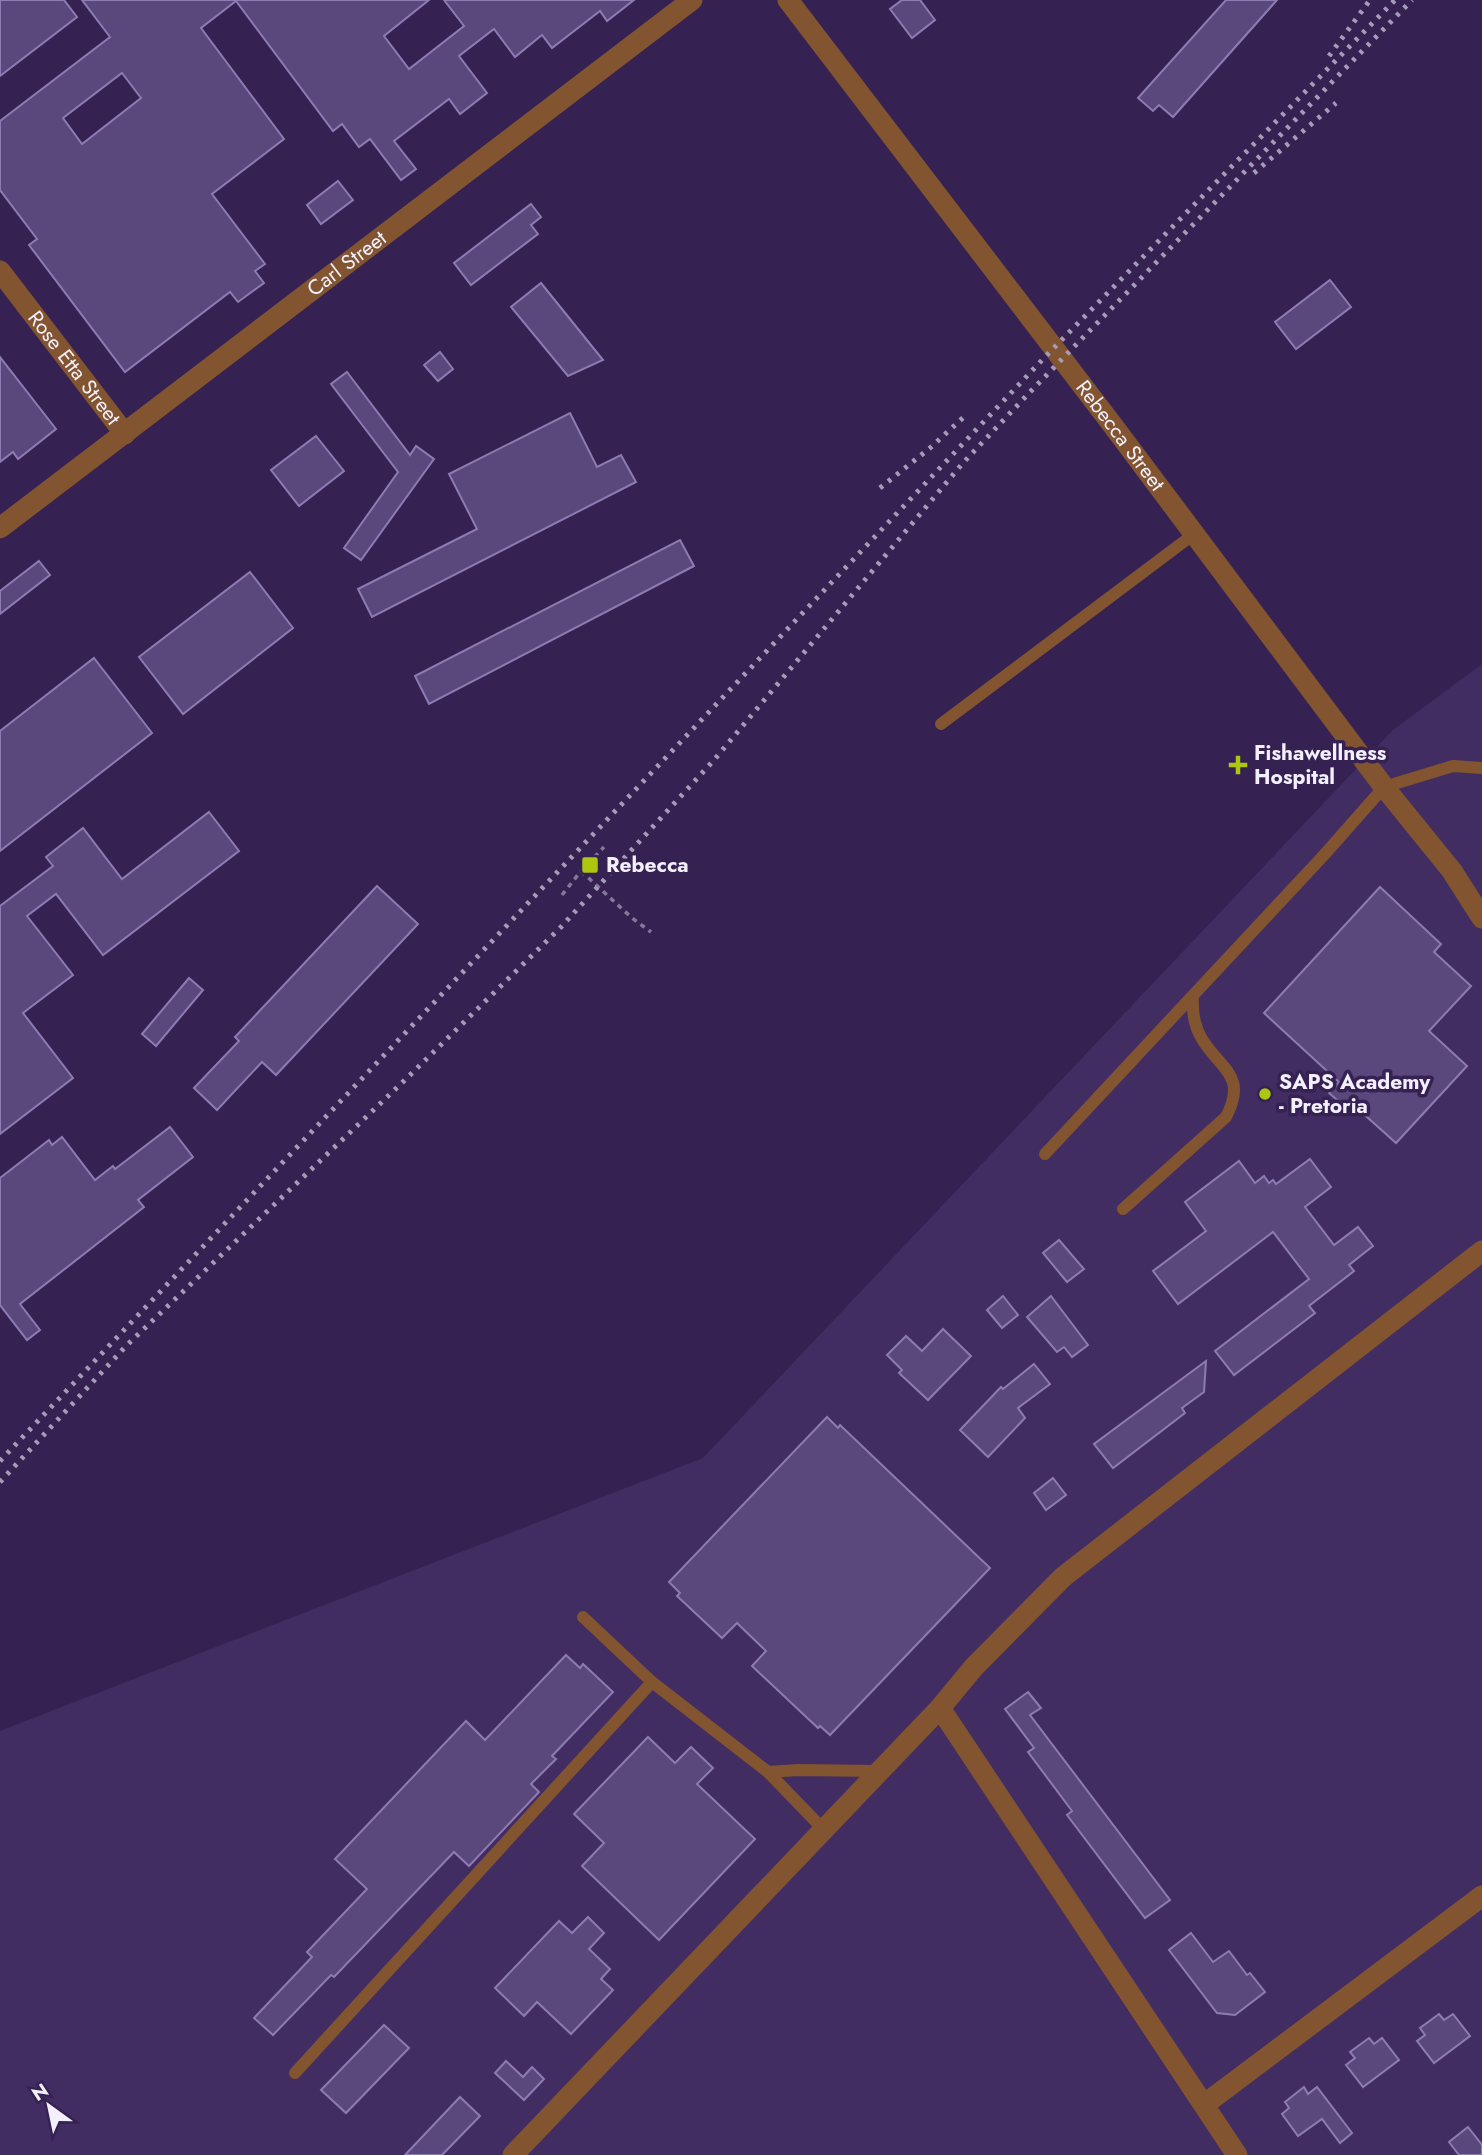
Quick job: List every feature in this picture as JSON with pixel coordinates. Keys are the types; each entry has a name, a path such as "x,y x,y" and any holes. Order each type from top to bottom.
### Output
{"street":[{"name":"Carl Street","path":"0,528 692,0"},
{"name":"Rebecca Street","path":"788,0 1111,423 1384,787 1452,871 1482,918"},
{"name":"Rose Etta Street","path":"0,271 124,434"},
{"name":"Rebecca Street","path":"1452,871 1482,892"},
{"path":"513,2155 940,1708 974,1667 1063,1577 1482,1251"},
{"path":"940,1708 1237,2155"},
{"path":"1205,2104 1482,1896"}],"lane":[{"path":"941,724 1194,534"},
{"path":"1045,1154 1384,787 1453,766 1482,768"},
{"path":"1123,1209 1226,1117 1231,1107 1231,1077 1200,1036 1192,1011 1193,996"},
{"path":"583,1617 652,1682 768,1772 824,1830"},
{"path":"295,2073 652,1682"},
{"path":"768,1772 880,1771"}],"path":[{"path":"562,895 604,847"},
{"path":"581,871 651,932"}],"shaded area":[{"name":"SAPS Academy - Pretoria","path":"1482,664 1482,2155 0,2155 0,1731 703,1458 1393,730"}],"building":[{"path":"0,0 64,0 77,17 0,76"},
{"path":"82,0 429,0 384,36 409,69 464,26 444,0 634,0 607,21 600,11 552,48 542,35 515,57 494,29 459,56 487,93 460,114 449,99 394,141 416,169 401,180 370,139 359,147 342,124 333,131 236,1 201,28 284,139 212,194 265,264 255,271 264,283 238,302 230,292 125,372 29,245 37,239 0,190 0,121 110,37","holes":["122,73 141,98 82,144 63,118"]},
{"path":"902,0 920,0 935,20 912,38 890,9"},
{"path":"1226,0 1277,0 1173,117 1159,105 1153,111 1138,98"},
{"path":"338,181 353,200 321,224 307,205"},
{"path":"531,204 541,217 531,225 538,234 471,285 454,263"},
{"path":"1330,280 1351,307 1296,349 1275,322"},
{"path":"541,283 603,360 568,376 511,307"},
{"path":"440,352 453,369 438,381 424,365"},
{"path":"0,357 56,429 18,459 13,452 0,462"},
{"path":"347,372 410,455 416,446 434,459 361,560 344,548 398,472 331,384"},
{"path":"570,413 597,467 621,455 636,482 372,617 358,589 477,529 449,474"},
{"path":"316,436 344,471 299,506 271,470"},
{"path":"680,540 694,566 429,704 415,676"},
{"path":"39,561 50,575 0,614 0,591"},
{"path":"250,572 293,628 183,714 139,657"},
{"path":"94,658 152,733 0,851 0,731"},
{"path":"209,812 239,851 103,955 56,894 27,916 73,975 23,1013 73,1078 0,1134 0,906 53,866 46,857 83,828 122,879"},
{"path":"377,886 418,924 276,1075 262,1062 217,1110 194,1088 239,1041 235,1037"},
{"path":"1380,887 1441,944 1434,952 1471,986 1429,1031 1467,1066 1396,1143 1358,1109 1353,1114 1329,1093 1339,1082 1264,1013"},
{"path":"189,978 203,990 156,1046 142,1034"},
{"path":"170,1127 193,1157 138,1200 144,1207 20,1304 40,1330 27,1340 0,1305 0,1178 49,1140 52,1145 62,1137 95,1180 113,1166 115,1169"},
{"path":"1310,1159 1331,1187 1305,1207 1334,1245 1358,1227 1373,1246 1349,1265 1354,1271 1309,1306 1315,1313 1234,1375 1215,1351 1309,1279 1273,1232 1178,1304 1153,1271 1206,1231 1185,1202 1239,1161 1255,1183 1264,1176 1269,1183 1273,1180 1276,1184"},
{"path":"1059,1240 1084,1269 1067,1282 1043,1253"},
{"path":"1003,1296 1018,1315 1002,1328 987,1310"},
{"path":"1051,1296 1088,1345 1072,1357 1064,1347 1057,1352 1027,1317"},
{"path":"943,1329 971,1356 928,1400 899,1373 902,1370 887,1355 906,1336 922,1351"},
{"path":"1206,1361 1204,1392 1182,1408 1185,1413 1113,1468 1094,1444"},
{"path":"1034,1364 1050,1384 1018,1408 1025,1418 988,1457 960,1430 1001,1387 1003,1389"},
{"path":"827,1417 838,1428 840,1425 990,1568 830,1735 820,1726 818,1728 752,1666 766,1651 737,1623 722,1638 677,1596 680,1593 669,1582"},
{"path":"1053,1478 1066,1495 1046,1510 1034,1493"},
{"path":"566,1655 580,1668 583,1664 613,1692 552,1756 556,1759 531,1784 539,1792 469,1866 454,1852 334,1977 331,1975 273,2035 254,2018 312,1957 307,1952 367,1889 335,1859 466,1721 485,1740"},
{"path":"1028,1692 1041,1708 1030,1715 1170,1900 1145,1918 1067,1815 1072,1811 1028,1752 1034,1748 1005,1709"},
{"path":"648,1737 675,1763 691,1747 713,1768 697,1784 755,1839 659,1940 582,1866 604,1843 574,1814"},
{"path":"588,1917 604,1933 589,1949 610,1969 601,1979 613,1990 571,2034 537,2002 524,2016 495,1988 559,1921 572,1933"},
{"path":"1191,1933 1213,1962 1229,1951 1247,1975 1250,1973 1265,1992 1235,2015 1217,2013 1169,1950"},
{"path":"1439,2014 1444,2020 1453,2014 1470,2036 1434,2063 1417,2041 1425,2035 1420,2028"},
{"path":"384,2025 409,2048 346,2113 321,2090"},
{"path":"1369,2038 1374,2044 1382,2038 1399,2060 1363,2087 1346,2065 1355,2058 1350,2052"},
{"path":"506,2061 523,2077 532,2067 544,2079 524,2100 495,2073"},
{"path":"1304,2087 1308,2094 1317,2087 1352,2133 1340,2143 1322,2119 1298,2136 1282,2114 1289,2108 1285,2102"},
{"path":"460,2097 480,2116 442,2155 405,2155"},
{"path":"1468,2127 1482,2145 1482,2155 1459,2155 1449,2142"}],"railway":[{"path":"1329,56 1370,0"},
{"path":"0,1461 1044,358 1395,0"},
{"path":"0,1482 127,1345 561,927 714,760 962,464 1412,0"},
{"path":"1254,173 1336,103"},
{"path":"880,488 966,415"}],"place":[{"name":"Fishawellness Hospital","path":"1238,765"},
{"name":"Rebecca","path":"590,865"},
{"name":"SAPS Academy - Pretoria","path":"1265,1094"}]}
